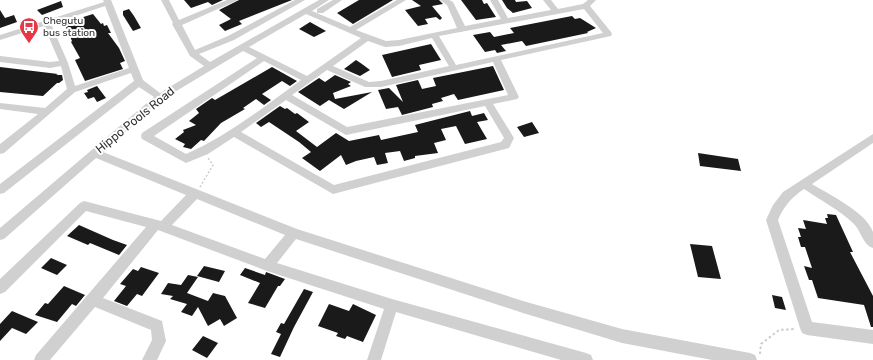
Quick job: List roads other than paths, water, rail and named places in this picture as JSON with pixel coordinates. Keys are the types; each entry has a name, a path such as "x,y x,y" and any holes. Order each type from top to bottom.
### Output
{"street":[{"path":"165,0 176,24 194,54 210,66"},
{"path":"176,24 233,0"},
{"path":"194,54 231,38 301,0"},
{"name":"Hippo Pools Road","path":"0,235 160,97 242,47 310,12 326,0"},
{"path":"310,12 338,0"},
{"path":"351,30 402,0"},
{"path":"444,0 450,4 462,29"},
{"path":"494,0 505,20"},
{"path":"547,0 556,11"},
{"path":"0,38 107,1 139,82 160,97"},
{"path":"310,12 367,38 385,44 435,36 589,3 608,34 385,83 368,84 327,67"},
{"path":"46,22 64,63 72,90"},
{"path":"435,36 454,68"},
{"path":"263,58 146,136 186,159 204,151 234,132 367,38"},
{"path":"242,47 308,80"},
{"path":"0,59 50,65 64,63"},
{"path":"285,95 346,131 514,97 496,59"},
{"path":"0,150 72,90 135,69"},
{"path":"0,190 139,82"},
{"path":"234,132 333,190 505,145 509,138 488,102"},
{"path":"0,106 47,112"},
{"path":"873,138 787,195 777,208 772,220 807,328 873,337"},
{"path":"94,153 294,233 522,307 622,336 750,360"},
{"path":"804,184 842,208 859,221 873,243"},
{"path":"41,360 159,226 195,193"},
{"path":"0,288 84,206 159,226 267,265 392,305 586,360"},
{"path":"267,265 294,233"},
{"path":"94,300 157,326 159,341 149,360"},
{"path":"374,360 392,305"}],"place":[{"name":"Chegutu bus station","path":"29,44"}]}
